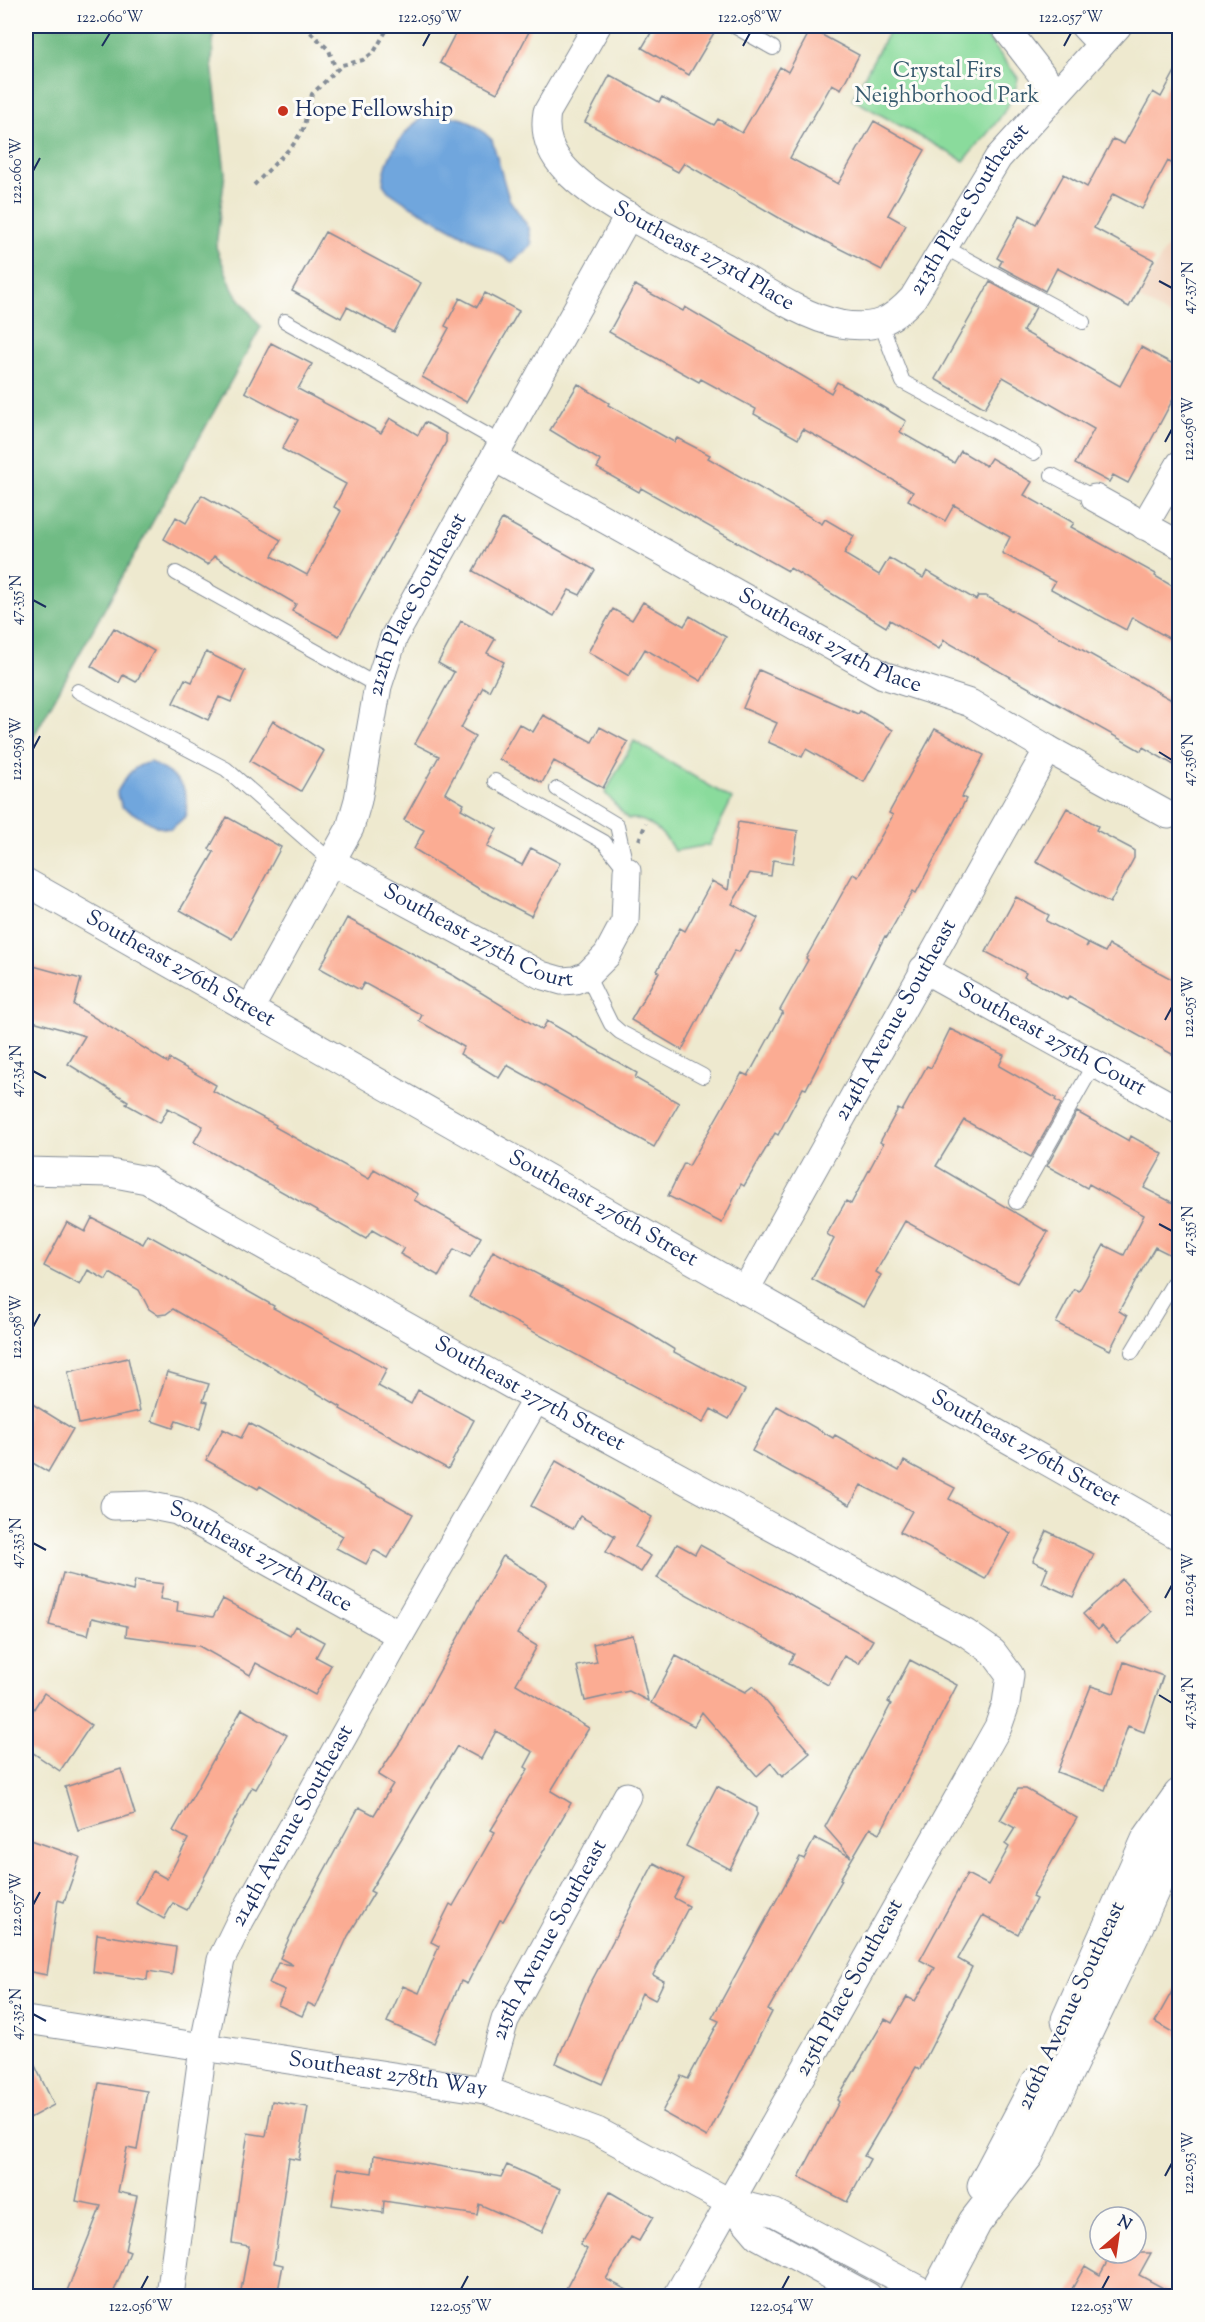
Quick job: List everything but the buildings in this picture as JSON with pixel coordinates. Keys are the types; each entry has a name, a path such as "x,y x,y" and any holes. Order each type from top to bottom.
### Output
{"street":[{"name":"Southeast 273rd Place","path":"597,26 547,112 544,127 548,146 565,170 582,185 629,214 814,316 841,324 881,324"},
{"path":"1004,26 1056,93"},
{"name":"213th Place Southeast","path":"881,324 897,315 913,298 998,158 1056,93 1101,32"},
{"name":"212th Place Southeast","path":"250,1010 350,828 358,800 378,686 394,637 629,214"},
{"name":"Southeast 274th Place","path":"499,451 883,675 970,703 1168,815"},
{"path":"1144,526 1179,464"},
{"path":"1095,498 1179,546"},
{"name":"214th Avenue Southeast","path":"745,1291 1048,749"},
{"name":"Southeast 275th Court","path":"332,862 541,975 562,981 587,975 607,955 625,921 627,871"},
{"name":"Southeast 276th Street","path":"26,882 1179,1537"},
{"name":"Southeast 275th Court","path":"923,969 1179,1111"},
{"name":"Southeast 277th Street","path":"26,1170 111,1173 147,1180 537,1399 966,1633 993,1652 1010,1675"},
{"name":"214th Avenue Southeast","path":"170,2296 203,2048 221,1960 400,1635 537,1399"},
{"name":"Southeast 277th Place","path":"114,1506 147,1505 177,1511 400,1635"},
{"name":"215th Place Southeast","path":"677,2296 998,1727 1006,1704 1010,1675"},
{"name":"216th Avenue Southeast","path":"975,2222 981,2193 1052,2056 1148,1840 1179,1795"},
{"name":"215th Avenue Southeast","path":"485,2090 505,2020 627,1796"},
{"name":"216th Avenue Southeast","path":"936,2296 975,2222 1027,2156 1133,1934 1172,1846 1179,1820"},
{"name":"Southeast 278th Way","path":"26,2020 485,2090 597,2131 729,2202 775,2214 931,2296"},
{"name":"Southeast 278th Way","path":"729,2202 758,2236 868,2296"}],"lane":[{"path":"734,26 773,48"},
{"path":"944,247 1083,322"},
{"path":"285,321 499,451"},
{"path":"881,324 903,382 1034,453"},
{"path":"1052,475 1095,498"},
{"path":"176,573 378,686"},
{"path":"78,691 226,769 332,862"},
{"path":"495,781 604,842 627,871"},
{"path":"557,789 617,825 627,871"},
{"path":"587,975 611,1024 620,1032 703,1076"},
{"path":"1016,1202 1094,1064"},
{"path":"1132,1353 1179,1272"}],"path":[{"path":"254,185 293,145 303,129 312,94 336,69 342,65 363,60 374,52 389,26"},
{"path":"304,27 328,50 336,69"}],"shaded area":[{"path":"1179,225 1179,321 1138,298"}],"green space":[{"path":"26,26 214,26 212,64 225,173 216,247 233,290 261,327 26,750"},
{"name":"Crystal Firs Neighborhood Park","path":"875,26 979,26 1018,78 1004,112 964,161 852,99 888,33"},
{"path":"634,741 732,799 709,845 674,851 655,828 642,820 628,819 605,793"}],"water":[{"path":"430,112 464,119 479,128 492,140 509,199 529,228 532,245 512,262 409,205 388,191 383,184 384,173 392,152 405,134"},
{"path":"151,762 175,778 184,788 186,816 171,829 158,827 122,807 117,792 131,772"}],"place":[{"name":"Hope Fellowship","path":"283,111"}]}
